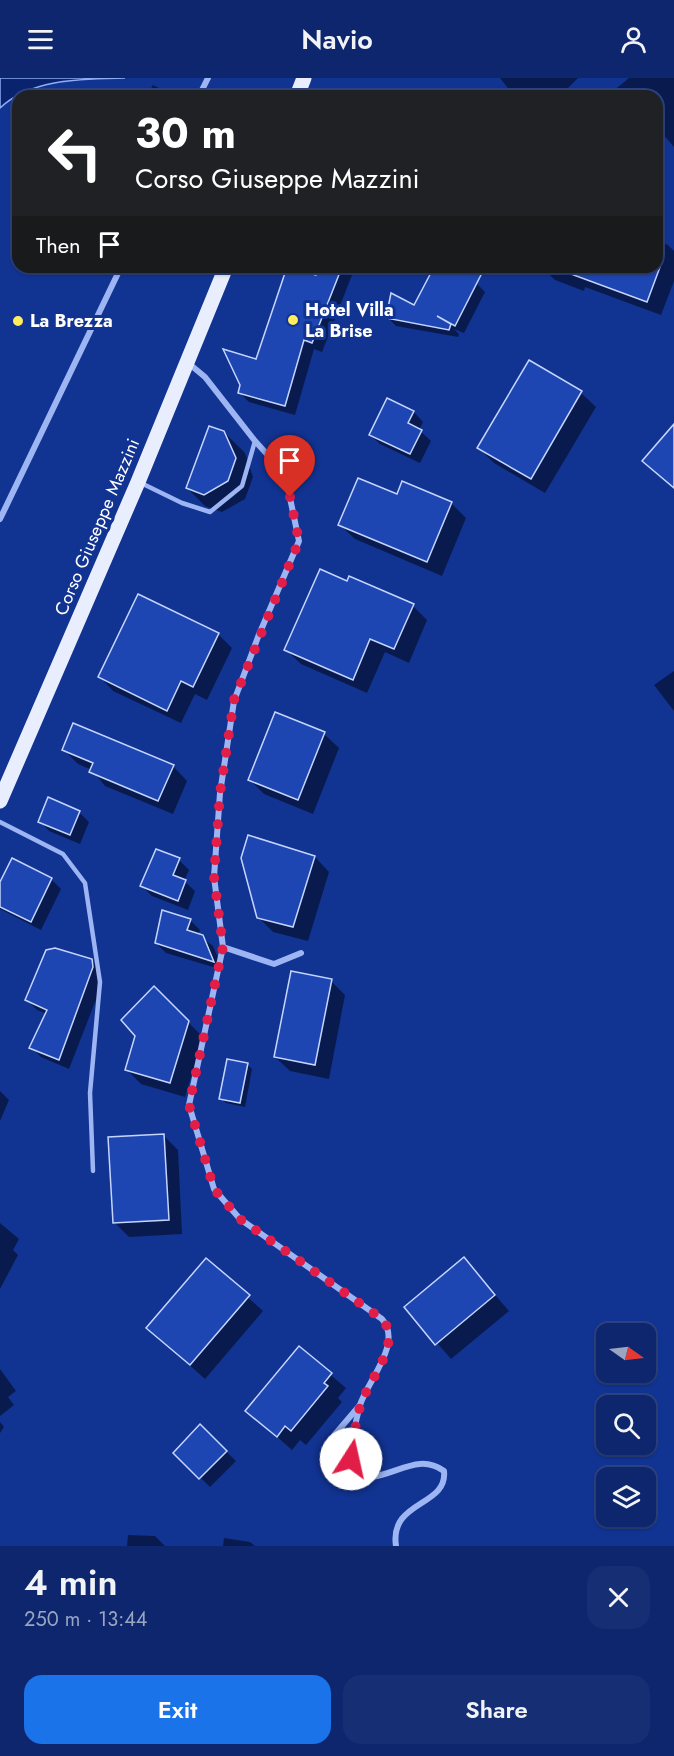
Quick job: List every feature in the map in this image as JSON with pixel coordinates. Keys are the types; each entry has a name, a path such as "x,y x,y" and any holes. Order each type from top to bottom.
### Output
{"main road":[{"name":"Corso Giuseppe Mazzini","path":"0,801 138,482 223,273"}],"street":[{"path":"0,519 118,273"},
{"path":"186,362 205,377 255,441 285,474 299,541 234,700 220,793 214,877 223,947 189,1105 214,1189 240,1219 386,1324 390,1335 388,1344 360,1404 331,1439"},
{"path":"223,947 274,964 301,952"},
{"path":"360,1404 351,1459 352,1474 370,1478 418,1463 435,1465 444,1471 442,1486 422,1504 405,1513 396,1527 396,1546"}],"lane":[{"path":"138,482 182,503 210,512 242,486 255,441"},
{"path":"0,822 63,854 85,883 100,982 90,1093 93,1171"}],"shaded area":[{"path":"0,78 125,78 76,80 30,90 12,90 12,99 0,108"}],"building":[{"path":"285,273 316,275 317,273 340,273 312,343 304,340 285,406 238,393 240,385 223,349 256,359"},
{"path":"431,273 482,273 455,326 437,316 451,324 449,330 386,318 391,293 414,305"},
{"path":"568,273 658,273 647,302"},
{"path":"529,360 582,391 531,479 477,448"},
{"path":"387,398 414,411 408,423 422,430 410,454 369,435"},
{"path":"674,424 674,488 642,461"},
{"path":"209,426 224,431 236,458 228,481 204,495 186,488"},
{"path":"358,478 397,494 402,481 452,502 427,562 338,525"},
{"path":"320,569 347,581 349,576 414,604 394,649 370,639 353,680 284,650"},
{"path":"138,594 219,633 193,687 181,681 167,711 98,677"},
{"path":"275,712 325,732 298,800 248,780"},
{"path":"73,723 174,765 158,801 89,772 93,763 62,750"},
{"path":"48,797 80,811 70,835 38,822"},
{"path":"248,835 315,856 293,927 257,918 241,858"},
{"path":"156,849 180,858 173,875 186,880 178,901 140,886"},
{"path":"12,858 52,878 31,922 0,907 0,882"},
{"path":"162,910 191,919 187,930 203,935 214,962 155,943"},
{"path":"55,948 92,959 93,967 59,1060 29,1048 47,1010 25,1000 46,950"},
{"path":"291,971 332,979 315,1065 274,1057"},
{"path":"154,986 189,1021 170,1083 125,1070 135,1036 121,1020"},
{"path":"227,1059 248,1063 240,1103 219,1099"},
{"path":"164,1134 169,1220 113,1223 108,1137"},
{"path":"464,1257 495,1295 435,1345 404,1307"},
{"path":"206,1258 250,1295 190,1365 146,1328"},
{"path":"299,1346 332,1373 324,1383 328,1386 291,1431 285,1426 277,1437 245,1411"},
{"path":"200,1424 227,1451 199,1479 173,1453"}],"place":[{"name":"Hotel Villa La Brise","path":"293,320"},
{"name":"La Brezza","path":"18,321"}],"route":[{"path":"290,497 299,541 234,700 220,793 214,877 223,947 189,1105 214,1189 240,1219 315,1275 382,1319 389,1329 388,1344 360,1404 351,1459"}]}
